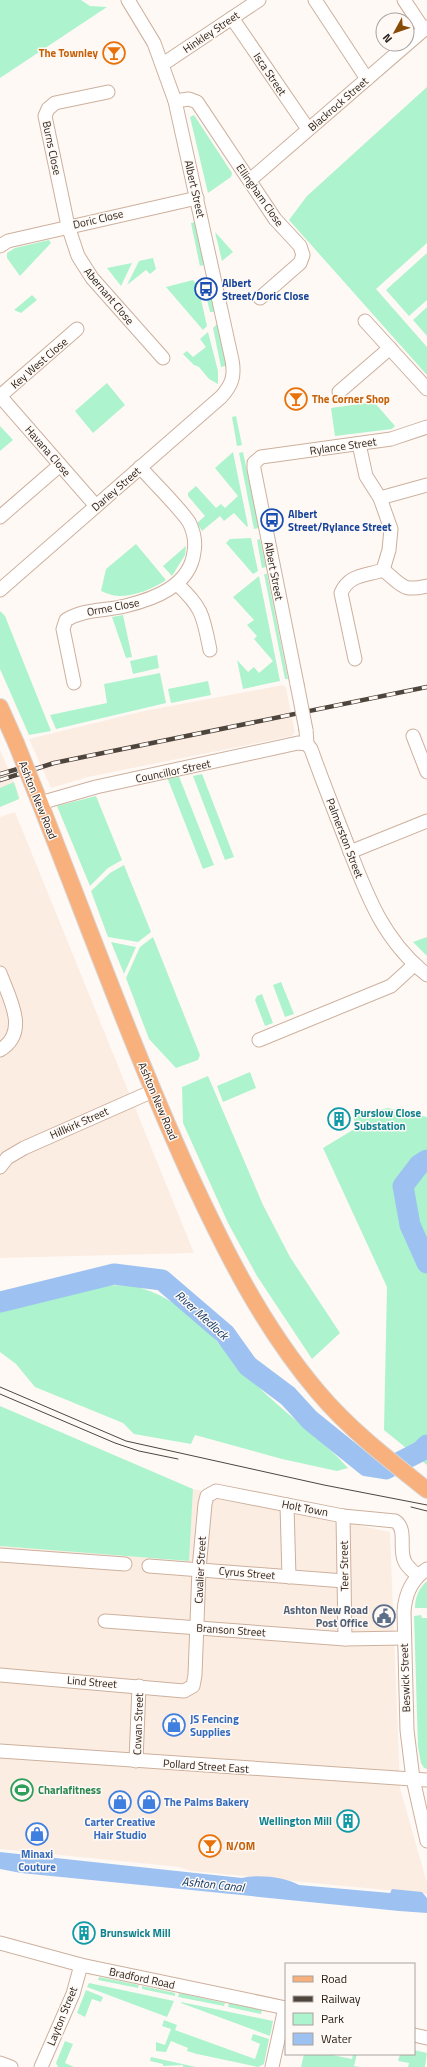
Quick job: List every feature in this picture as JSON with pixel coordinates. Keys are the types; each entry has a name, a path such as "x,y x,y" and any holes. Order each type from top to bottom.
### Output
{"main road":[{"name":"Ashton New Road","path":"0,707 38,798 153,1091 221,1243 274,1333 317,1392 384,1454 427,1490"}],"street":[{"name":"Albert Street","path":"128,0 154,43 163,64 175,101 234,369 230,386"},
{"name":"Hinkley Street","path":"163,64 260,0"},
{"path":"315,0 367,79"},
{"path":"404,0 426,29"},
{"name":"Isca Street","path":"232,18 308,129"},
{"name":"Blackrock Street","path":"250,180 426,29"},
{"name":"Burns Close","path":"68,226 45,116 48,109 55,104 108,92"},
{"name":"Ellingham Close","path":"175,101 189,99 197,102 275,219 300,246 302,255 300,263 260,298"},
{"name":"Doric Close","path":"0,246 8,241 68,226 197,198"},
{"name":"Abernant Close","path":"68,226 78,256 88,273 163,358"},
{"path":"365,321 427,389"},
{"name":"Key West Close","path":"0,396 77,329"},
{"path":"339,392 390,348"},
{"name":"Darley Street","path":"0,590 221,397 230,386"},
{"name":"Havana Close","path":"0,396 96,506"},
{"name":"Rylance Street","path":"258,458 391,439 411,434 427,427"},
{"path":"359,444 366,476 380,498 390,530 389,550 383,570"},
{"name":"Albert Street","path":"258,458 254,463 254,469 297,684"},
{"path":"0,517 60,465"},
{"name":"Orme Close","path":"74,683 63,629 66,620 76,614 123,606 151,599 177,584 188,570 194,557 196,540 189,522 140,467"},
{"path":"380,498 427,485"},
{"path":"383,570 403,587 412,589 427,586"},
{"path":"355,659 342,593 345,584 352,579 383,570"},
{"path":"177,584 200,608 204,619 210,650"},
{"name":"Palmerston Street","path":"297,684 306,730 307,744 311,749 366,896 395,944 414,965 427,975"},
{"path":"413,736 427,772"},
{"name":"Councillor Street","path":"38,798 298,743 307,744"},
{"path":"350,852 427,821"},
{"path":"259,1040 391,986 414,965"},
{"path":"0,973 16,1018 15,1034 10,1044 0,1050"},
{"name":"Hillkirk Street","path":"2,1159 60,1131 153,1091"},
{"name":"Holt Town","path":"211,1493 224,1492 343,1516 390,1520 399,1523"},
{"name":"Cavalier Street","path":"184,1691 193,1686 195,1675 199,1569 204,1504 211,1493"},
{"path":"287,1505 289,1577"},
{"name":"Teer Street","path":"343,1516 345,1639"},
{"name":"Beswick Street","path":"399,1523 406,1563 423,1573 410,1587 405,1603 404,1638 407,1730 413,1779 427,1841"},
{"path":"0,1555 125,1564"},
{"name":"Cyrus Street","path":"149,1566 344,1581"},
{"name":"Branson Street","path":"105,1622 345,1639 404,1638"},
{"name":"Lind Street","path":"0,1675 184,1691"},
{"name":"Cowan Street","path":"136,1761 139,1686"},
{"name":"Pollard Street East","path":"0,1751 427,1780"},
{"name":"Bradford Road","path":"0,1943 81,1965 285,2008"},
{"name":"Layton Street","path":"41,2067 73,1994 81,1965"},
{"path":"272,2067 285,2008"},
{"path":"415,2035 427,2038"},
{"path":"0,2063 11,2067"}],"shaded area":[{"path":"283,685 286,687 295,733 292,736 88,777 51,788 29,739 144,711"},
{"path":"0,750 20,797 19,799 0,807"},
{"path":"15,812 194,1253 0,1258 0,817"},
{"path":"193,1489 390,1532 400,1788 427,1883 427,1894 191,1871 179,1867 0,1849 0,1546 188,1561"}],"green space":[{"path":"0,0 81,0 90,6 107,7 0,78"},
{"path":"427,87 427,243 376,289 427,347 427,375 289,220 307,196"},
{"path":"194,115 232,173 231,177 208,193 190,117"},
{"path":"195,222 204,265 200,266 191,223"},
{"path":"215,232 233,252 222,261"},
{"path":"49,240 51,243 20,276 7,258 7,253 15,248"},
{"path":"427,253 427,300 409,316 386,290"},
{"path":"153,258 156,269 150,274 146,270 127,285 139,261"},
{"path":"132,263 121,286 107,268"},
{"path":"207,278 214,312 210,312 202,279"},
{"path":"193,280 198,286 207,326 203,330 166,287"},
{"path":"32,295 37,300 21,313 14,310"},
{"path":"427,307 427,336 413,320"},
{"path":"217,324 226,366 221,367 213,328"},
{"path":"208,332 218,371 218,384 209,379 199,367 194,365 183,354 187,351 193,357 206,347 200,339"},
{"path":"107,383 125,405 93,433 75,411"},
{"path":"374,402 395,426 392,429 335,436 331,408"},
{"path":"236,416 242,445 237,446 232,417"},
{"path":"0,426 13,440 0,451"},
{"path":"233,452 248,526 247,527 234,513 224,521 220,516 202,531 197,523 205,516 188,496 188,493 196,486 216,508 221,504 225,508 238,496 215,468"},
{"path":"243,452 259,528 254,529 239,453"},
{"path":"251,538 258,571 253,574 226,543 230,539"},
{"path":"260,539 266,567 262,568 257,540"},
{"path":"136,544 166,580 150,589 131,595 117,596 101,591 106,569"},
{"path":"186,546 185,555 172,576 163,566"},
{"path":"264,574 267,574 288,679 285,679"},
{"path":"259,576 280,681 243,689 237,660 248,672 254,667 259,673 273,661 254,639 257,636 247,625 254,620 233,597"},
{"path":"0,611 5,616 51,731 29,735 0,669"},
{"path":"123,615 132,657 126,658 112,617"},
{"path":"157,655 159,668 133,674 130,661"},
{"path":"160,673 166,703 56,729 50,715 107,703 104,684"},
{"path":"208,681 211,695 171,703 168,689"},
{"path":"178,774 214,865 203,869 167,777"},
{"path":"202,774 234,857 225,860 193,776"},
{"path":"14,782 19,799 0,807 0,788"},
{"path":"96,796 122,860 108,868 90,886 57,806"},
{"path":"124,865 151,932 138,942 108,937 91,891 110,873"},
{"path":"153,937 200,1055 198,1060 176,1068 149,1039 126,978 140,947"},
{"path":"427,937 427,956 413,942"},
{"path":"111,942 136,947 124,974"},
{"path":"281,982 294,1014 285,1017 273,985"},
{"path":"262,994 273,1023 265,1026 255,1000 257,996"},
{"path":"250,1072 256,1088 223,1102 217,1086"},
{"path":"208,1076 263,1205 290,1257 340,1333 312,1359 257,1276 228,1223 183,1123 182,1087"},
{"path":"388,1108 427,1117 427,1465 384,1430 387,1287 323,1148 356,1128 353,1115"},
{"path":"101,1285 141,1288 161,1296 179,1307 211,1335 269,1397 319,1440 348,1468 337,1471 282,1459 195,1435 191,1444 134,1434 123,1423 35,1387 16,1364 0,1352 0,1312"},
{"path":"0,1406 193,1489 189,1561 0,1546"},
{"path":"427,1581 427,1608 415,1608 418,1593"},
{"path":"421,1615 422,1618 427,1618 427,1769 424,1768 421,1763 418,1747 414,1616"},
{"path":"99,1977 139,1985 138,1988 98,1980"},
{"path":"89,1983 174,2001 167,2017 87,1987"},
{"path":"142,1986 175,1993 175,1996 142,1989"},
{"path":"86,1990 103,1997 101,2002 92,1999 85,2017 77,2013"},
{"path":"179,1993 225,2003 224,2006 178,1997"},
{"path":"181,2003 273,2021 270,2036"},
{"path":"229,2003 262,2010 261,2014 228,2007"},
{"path":"164,2020 177,2025 175,2030 255,2059 260,2044 251,2040 253,2034 269,2039 264,2064 258,2067 197,2054 187,2051 188,2048 171,2041 166,2052 156,2051 156,2042 165,2045 171,2029 162,2026"},
{"path":"65,2041 73,2044 65,2063 74,2067 58,2067 56,2063"},
{"path":"415,2050 427,2053 425,2067 408,2067 409,2063 398,2061 400,2055 415,2055"},
{"path":"304,2055 332,2055 352,2059 353,2055 357,2055 354,2066 360,2067 301,2067"},
{"path":"151,2057 196,2067 183,2067 183,2065 163,2066 163,2064 150,2061"}],"water":[{"name":"Ashton Canal","path":"0,1852 242,1878 256,1876 271,1877 293,1882 299,1885 390,1893 392,1889 422,1892 427,1898 427,1913 21,1873 0,1869"}],"waterway":[{"name":"River Medlock","path":"427,1160 419,1165 403,1186 410,1225 427,1263"},
{"name":"River Medlock","path":"0,1302 114,1274 162,1280 225,1334 248,1366 288,1396 310,1420 367,1466 386,1469 421,1451 427,1445"}],"tram line":[{"path":"0,1387 126,1441 324,1485 427,1505"},
{"path":"0,1394 115,1443 139,1451 178,1459"},
{"path":"411,1507 427,1511"}],"railway":[{"path":"0,780 54,763 427,687"},
{"path":"0,774 21,768"}],"place":[{"name":"The Townley","path":"114,53"},
{"name":"Albert Street/Doric Close","path":"206,289"},
{"name":"The Corner Shop","path":"296,399"},
{"name":"Albert Street/Rylance Street","path":"272,520"},
{"name":"Purslow Close Substation","path":"339,1119"},
{"name":"Ashton New Road Post Office","path":"384,1616"},
{"name":"JS Fencing Supplies","path":"174,1725"},
{"name":"Charlafitness","path":"22,1790"},
{"name":"Carter Creative Hair Studio","path":"120,1802"},
{"name":"The Palms Bakery","path":"149,1802"},
{"name":"Wellington Mill","path":"348,1821"},
{"name":"Minaxi Couture","path":"37,1834"},
{"name":"N/OM","path":"210,1846"},
{"name":"Brunswick Mill","path":"84,1933"}]}
